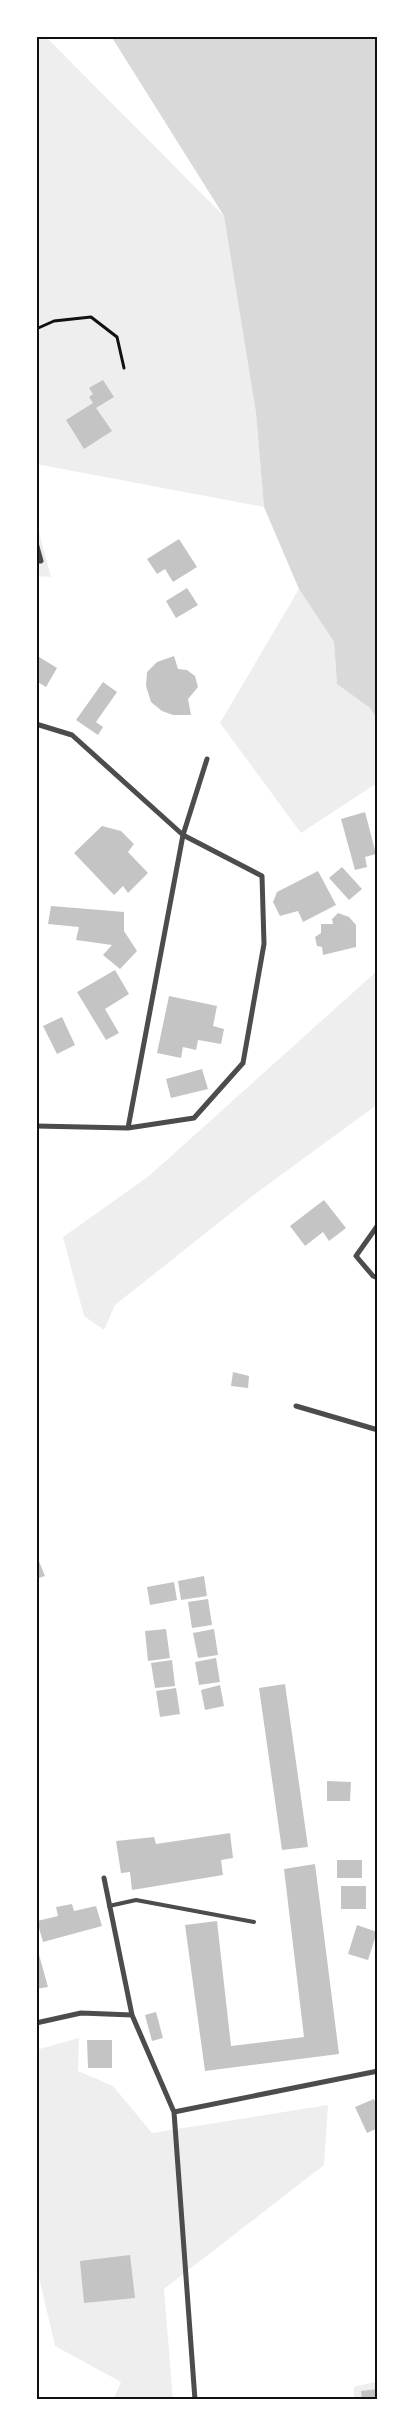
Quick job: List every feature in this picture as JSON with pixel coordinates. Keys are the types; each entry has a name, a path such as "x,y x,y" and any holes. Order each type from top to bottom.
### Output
{"street":[{"path":"36,543 41,562 36,561"},
{"path":"36,724 72,735 183,835 262,876 264,944 243,1063 194,1118 128,1128 36,1126"},
{"path":"128,1128 183,835 207,758"},
{"path":"378,1225 356,1256 373,1276 378,1278"},
{"path":"296,1406 378,1430"},
{"path":"104,1878 132,2016 174,2112 195,2400"},
{"path":"36,2023 81,2013 132,2016"},
{"path":"174,2112 378,2071"}],"lane":[{"path":"110,1906 136,1900 254,1922"}],"path":[{"path":"36,328 54,321 91,317 117,337 124,368"}],"shaded area":[{"path":"36,36 45,36 224,216 256,413 264,507 36,464"},
{"path":"111,36 378,36 378,720 370,708 337,684 334,642 299,589 264,507 256,413 224,216"},
{"path":"36,521 51,577 36,576"},
{"path":"299,589 334,642 337,684 370,708 378,720 378,789 374,785 301,833 220,723"},
{"path":"378,970 378,1104 251,1197 115,1305 104,1330 84,1316 63,1237 149,1176"},
{"path":"79,2038 78,2071 113,2086 152,2133 328,2105 324,2165 164,2289 173,2400 113,2400 121,2382 55,2346 36,2264 36,2050"},
{"path":"378,2381 378,2400 354,2400 354,2387"}],"building":[{"path":"103,380 114,397 96,408 112,431 84,449 66,420 93,403 89,397 93,394 89,388"},
{"path":"179,539 197,567 173,582 165,569 157,574 147,559"},
{"path":"187,588 198,605 176,618 166,601"},
{"path":"36,655 57,668 46,687 36,681"},
{"path":"174,656 178,669 187,670 195,676 198,687 188,699 191,715 173,715 162,711 151,702 146,686 147,672 157,662"},
{"path":"103,682 117,692 96,722 103,727 98,735 76,720"},
{"path":"365,812 376,854 365,857 367,867 355,870 341,819"},
{"path":"102,826 121,831 134,844 128,852 148,873 128,893 123,886 114,895 74,853"},
{"path":"342,867 362,889 349,900 329,878"},
{"path":"318,871 336,905 303,922 298,911 280,916 273,902 277,892"},
{"path":"51,906 124,912 124,931 137,951 120,969 103,955 112,945 76,940 79,927 48,924"},
{"path":"338,913 349,917 356,925 356,947 323,955 322,947 317,946 315,937 321,933 321,924 333,924 332,919"},
{"path":"115,970 129,994 105,1009 119,1033 106,1040 77,992"},
{"path":"169,996 217,1006 213,1026 224,1029 221,1044 198,1040 196,1050 183,1047 181,1058 157,1053"},
{"path":"62,1017 75,1045 57,1054 43,1026"},
{"path":"202,1069 208,1089 171,1098 166,1079"},
{"path":"324,1200 346,1228 329,1241 323,1232 305,1246 290,1226"},
{"path":"233,1372 249,1376 248,1388 231,1386"},
{"path":"36,1554 45,1576 36,1579"},
{"path":"204,1576 207,1596 181,1600 178,1581"},
{"path":"174,1582 177,1600 150,1605 147,1587"},
{"path":"208,1599 212,1625 192,1628 188,1602"},
{"path":"166,1629 170,1658 148,1661 145,1631"},
{"path":"214,1629 218,1655 198,1658 193,1633"},
{"path":"216,1658 220,1682 199,1685 195,1662"},
{"path":"172,1660 175,1686 155,1688 151,1663"},
{"path":"285,1684 308,1847 282,1850 259,1688"},
{"path":"220,1685 224,1706 205,1710 201,1690"},
{"path":"176,1688 180,1714 160,1717 156,1691"},
{"path":"327,1781 351,1782 350,1801 327,1801"},
{"path":"230,1833 233,1858 221,1860 223,1875 132,1890 130,1872 121,1873 116,1841 154,1837 156,1844"},
{"path":"337,1860 362,1860 362,1878 337,1878"},
{"path":"315,1864 339,2054 205,2071 185,1925 217,1921 231,2046 304,2037 284,1869"},
{"path":"341,1886 366,1886 366,1909 341,1909"},
{"path":"72,1904 74,1911 96,1906 102,1926 43,1942 37,1921 58,1916 56,1907"},
{"path":"357,1925 377,1932 368,1960 348,1954"},
{"path":"36,1944 48,1987 36,1989"},
{"path":"156,2012 163,2038 152,2041 145,2015"},
{"path":"87,2040 112,2040 112,2068 88,2068"},
{"path":"374,2099 378,2108 378,2128 367,2133 355,2107"},
{"path":"378,2172 378,2189 376,2189 375,2173"},
{"path":"130,2255 135,2298 84,2303 80,2261"},
{"path":"378,2389 378,2400 362,2400 361,2391"}]}
